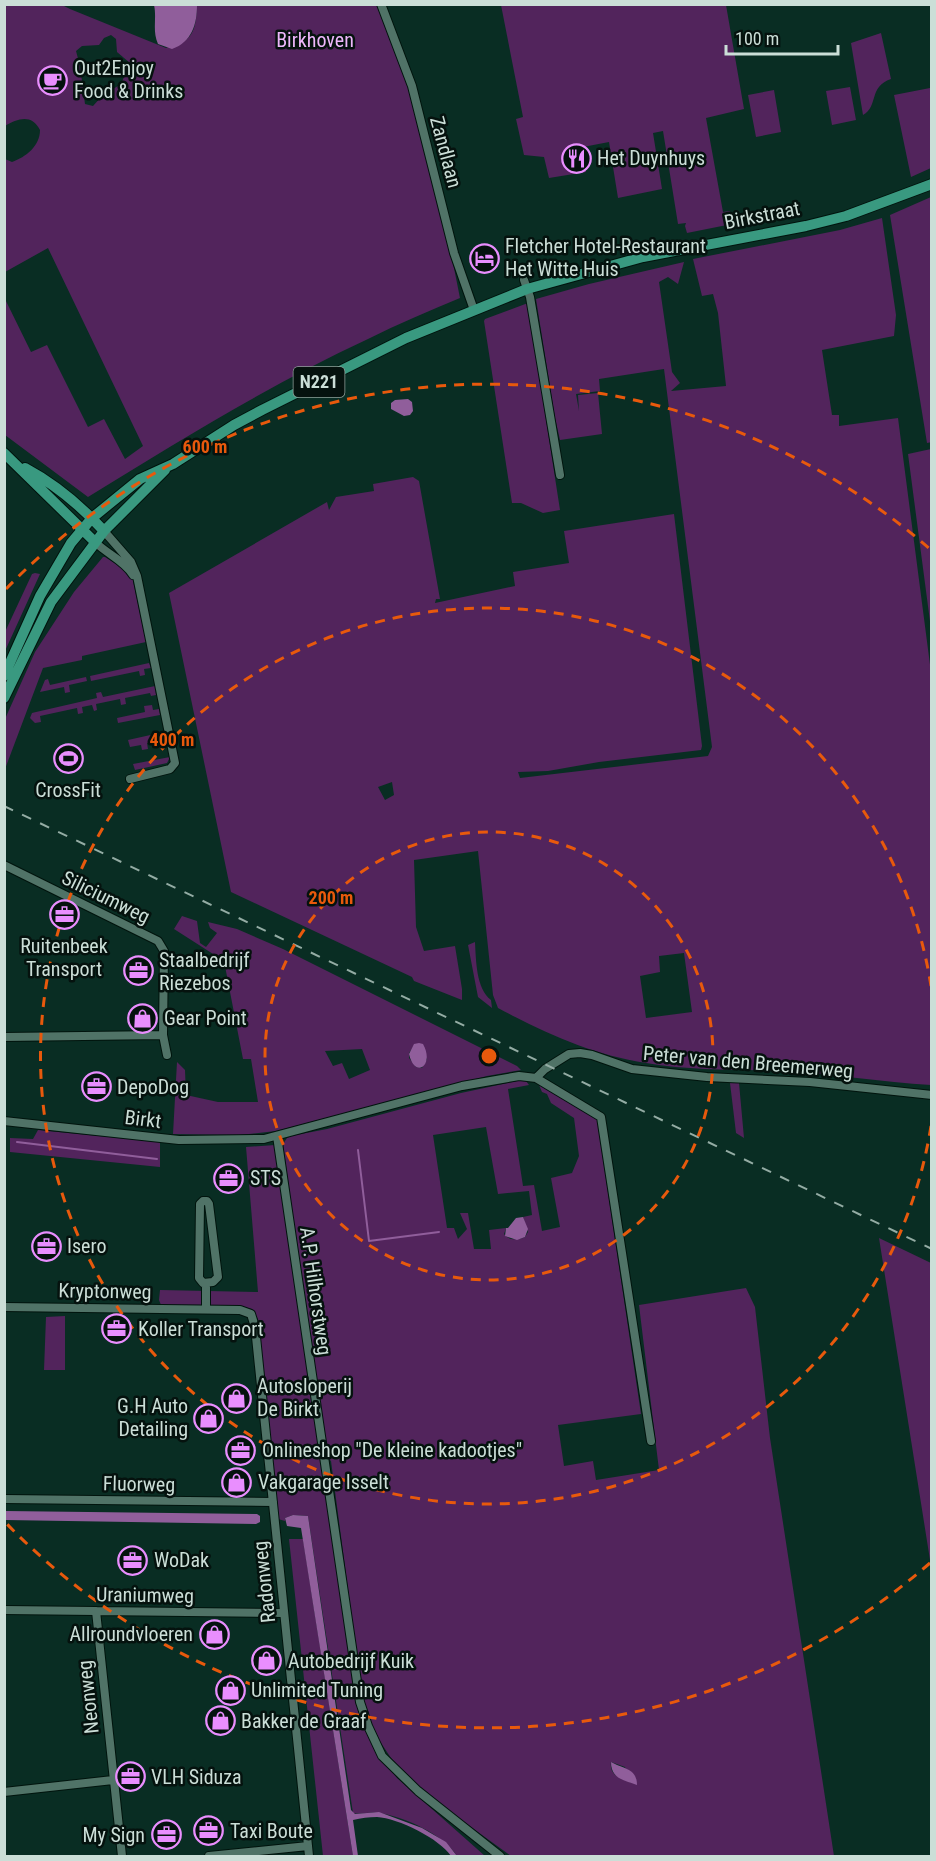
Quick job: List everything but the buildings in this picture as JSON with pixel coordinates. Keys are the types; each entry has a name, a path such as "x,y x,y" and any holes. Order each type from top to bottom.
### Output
{"main road":[{"name":"Birkstraat","path":"4,676 40,596 71,543 92,518 140,479 169,466 262,410 398,342 474,310 525,284 643,257 806,226 846,216 932,184"},
{"path":"4,453 95,542 51,602 4,698"},
{"path":"17,464 42,477 82,507 104,531"},
{"name":"Birkstraat","path":"104,531 169,466"},
{"name":"N221","path":"95,542 104,531"}],"street":[{"name":"Zandlaan","path":"381,4 412,86 454,253 474,310"},
{"path":"525,284 560,474"},
{"path":"104,531 131,562 137,576 175,763 170,769 130,779"},
{"path":"95,542 131,571 138,585"},
{"name":"Siliciumweg","path":"4,865 158,941 164,951 163,1035 167,1055"},
{"path":"4,1036 146,1037 163,1035"},
{"name":"Peter van den Breemerweg","path":"536,1078 545,1069 569,1054 580,1053 632,1069 707,1077 810,1082 932,1095"},
{"path":"277,1136 462,1086 519,1076 536,1078 601,1117 651,1441"},
{"name":"Birkt","path":"4,1121 178,1140 226,1140 277,1136"},
{"name":"A.P. Hilhorstweg","path":"277,1136 360,1702 382,1756 418,1791 500,1857"},
{"path":"203,1201 209,1204 214,1245 218,1277 213,1282 206,1283 200,1281 199,1278 200,1204 203,1201"},
{"path":"200,1246 214,1245"},
{"path":"206,1283 206,1309"},
{"name":"Kryptonweg","path":"4,1307 206,1309 240,1310 250,1314"},
{"name":"Radonweg","path":"250,1314 255,1327 309,1857"},
{"name":"Fluorweg","path":"4,1499 273,1502"},
{"name":"Uraniumweg","path":"4,1610 284,1614"},
{"name":"Neonweg","path":"96,1611 122,1857"},
{"path":"4,1792 113,1780"},
{"path":"209,1857 308,1846"}],"green space":[{"name":"Birkhoven","path":"5,5 62,5 166,48 182,42 191,34 196,22 197,5 377,5 423,113 460,298 391,328 296,375 191,434 88,497 5,435 5,299 31,352 47,345 88,427 104,419 125,459 143,446 48,248 5,272 5,159 12,162 27,154 38,141 40,130 33,122 24,119 5,126","holes":["111,35 116,39 117,52 130,63 121,84 102,96 93,106 85,104 76,51 82,46 99,45 104,38"]},
{"path":"501,5 726,5 744,109 706,118 723,212 730,211 732,224 687,233 686,223 678,224 663,131 653,133 662,189 618,198 609,142 583,147 586,172 549,178 544,157 524,155 516,119 523,117"},
{"path":"881,33 891,79 879,87 871,107 863,115 851,43"},
{"path":"850,87 856,120 832,125 826,91"},
{"path":"930,88 931,168 911,177 894,95"},
{"path":"774,90 781,132 756,137 748,95"},
{"path":"931,197 932,442 927,443 890,215"},
{"path":"882,218 896,315 894,336 822,350 832,415 839,415 839,426 898,418 932,680 931,1085 801,1072 697,1069 646,1063 588,1049 498,1008 493,995 478,851 414,860 416,927 424,951 455,946 462,1000 414,981 412,977 231,892 169,593 327,502 329,510 336,497 374,491 373,484 413,477 419,481 440,599 436,599 435,603 515,586 513,572 569,563 564,531 674,514 701,750 599,762 548,771 518,772 520,778 708,756 712,747 664,369 599,379 600,391 576,394 579,411 578,395 598,393 602,434 560,440 536,299 684,262 678,284 668,277 659,282 672,372 680,383 671,391 726,386 718,313 713,294 702,296 693,259 840,230","holes":["392,782 394,795 385,800 378,787","684,953 692,1012 646,1018 640,976 660,972 659,956"]},
{"path":"528,303 560,510 543,513 521,503 512,503 484,321"},
{"path":"932,449 931,629 908,454"},
{"path":"103,557 132,576 146,642 82,656 82,660 43,668 5,769 5,719 35,652 74,592"},
{"path":"32,574 40,574 5,651 5,632"},
{"path":"149,663 151,668 144,669 145,675 140,676 139,671 91,681 90,676"},
{"path":"86,677 87,681 69,685 70,692 65,693 64,687 40,692 45,680 48,679 50,685"},
{"path":"155,686 156,695 151,696 150,693 125,698 126,704 121,705 120,699 96,704 97,710 94,711 92,705 82,707 83,713 78,714 77,708 40,716 41,722 35,723 30,718 32,713 97,698 96,693 101,692 103,697"},
{"path":"152,705 153,710 159,709 160,715 118,723 117,718 145,712 144,706"},
{"path":"164,732 165,739 147,743 148,749 142,750 141,745 130,747 128,740"},
{"path":"170,757 167,763 135,770 133,764"},
{"path":"182,916 197,921 200,943 206,947 217,933 210,928 208,922 237,929 283,949 521,1070 487,1076 276,1131 240,1135 173,1134 177,1062 185,1070 186,1095 218,1102 258,1102 251,1059 243,1059 224,961 174,929","holes":["415,1044 427,1059 422,1068 416,1067 409,1058 409,1053","362,1049 370,1070 349,1079 342,1063 333,1066 325,1051"]},
{"path":"475,942 480,982 482,989 491,1000 492,1008 478,997 468,945"},
{"path":"517,1081 526,1081 529,1085 508,1089 523,1186 534,1185 542,1231 560,1227 551,1178 572,1173 579,1156 574,1118 551,1103 539,1085 597,1119 641,1414 558,1425 564,1466 593,1461 596,1480 659,1470 639,1305 746,1288 755,1307 770,1438 834,1856 511,1856 453,1814 406,1775 391,1758 370,1722 362,1695 331,1461 326,1456 283,1144 291,1136 327,1129 461,1093","holes":["486,1127 498,1194 529,1191 532,1215 523,1217 528,1232 525,1237 508,1238 504,1234 506,1228 489,1230 491,1249 474,1249 468,1213 460,1213 467,1229 458,1239 454,1228 447,1228 433,1135","611,1762 625,1767 632,1783 614,1773"]},
{"path":"730,1083 739,1083 744,1138 736,1133"},
{"path":"38,1130 160,1142 160,1167 10,1152 10,1138 33,1139"},
{"path":"275,1145 362,1724 381,1758 397,1778 485,1856 457,1856 434,1834 401,1818 377,1813 353,1813 308,1516 293,1515 285,1518 285,1521 278,1519 258,1319 252,1309 244,1307 161,1305 159,1300 160,1290 258,1292 246,1147"},
{"path":"879,1238 931,1263 931,1565 930,1560"},
{"path":"65,1316 65,1370 44,1370 46,1317"},
{"path":"289,1539 303,1539 353,1856 323,1856"}],"shaded area":[{"path":"154,5 197,5 192,32 179,46 172,49 158,44 155,34"},
{"path":"408,399 412,402 413,411 410,415 404,416 391,409 391,403 395,400"},
{"path":"414,1044 423,1044 427,1058 423,1067 419,1068 412,1062 409,1054"},
{"path":"523,1217 528,1229 525,1237 517,1240 505,1236 506,1228 516,1218"},
{"path":"5,1511 257,1514 260,1516 260,1522 256,1524 5,1520"},
{"path":"293,1515 308,1516 351,1810 355,1814 379,1812 422,1828 446,1842 457,1856 451,1856 446,1849 418,1830 396,1821 377,1817 353,1820 358,1856 353,1856 301,1528 287,1526 285,1518"},
{"path":"611,1762 632,1772 637,1785 616,1775"}],"waterway":[{"path":"17,1142 157,1159"},
{"path":"358,1150 369,1241 439,1232"}],"railway":[{"path":"4,806 932,1249"}],"place":[{"name":"Out2Enjoy Food & Drinks","path":"53,80"},
{"name":"Het Duynhuys","path":"576,158"},
{"name":"Fletcher Hotel-Restaurant Het Witte Huis","path":"484,258"},
{"name":"CrossFit","path":"68,759"},
{"name":"Ruitenbeek Transport","path":"64,915"},
{"name":"Staalbedrijf Riezebos","path":"138,971"},
{"name":"Gear Point","path":"143,1018"},
{"name":"DepoDog","path":"96,1087"},
{"name":"STS","path":"229,1178"},
{"name":"Isero","path":"46,1246"},
{"name":"Koller Transport","path":"117,1329"},
{"name":"Autosloperij De Birkt","path":"236,1398"},
{"name":"G.H Auto Detailing","path":"209,1418"},
{"name":"Onlineshop \"De kleine kadootjes\"","path":"241,1450"},
{"name":"Vakgarage Isselt","path":"237,1482"},
{"name":"WoDak","path":"133,1560"},
{"name":"Allroundvloeren","path":"214,1634"},
{"name":"Autobedrijf Kuik","path":"267,1661"},
{"name":"Unlimited Tuning","path":"230,1690"},
{"name":"Bakker de Graaf","path":"220,1721"},
{"name":"VLH Siduza","path":"130,1777"},
{"name":"Taxi Boute","path":"209,1831"},
{"name":"My Sign","path":"166,1835"}]}
